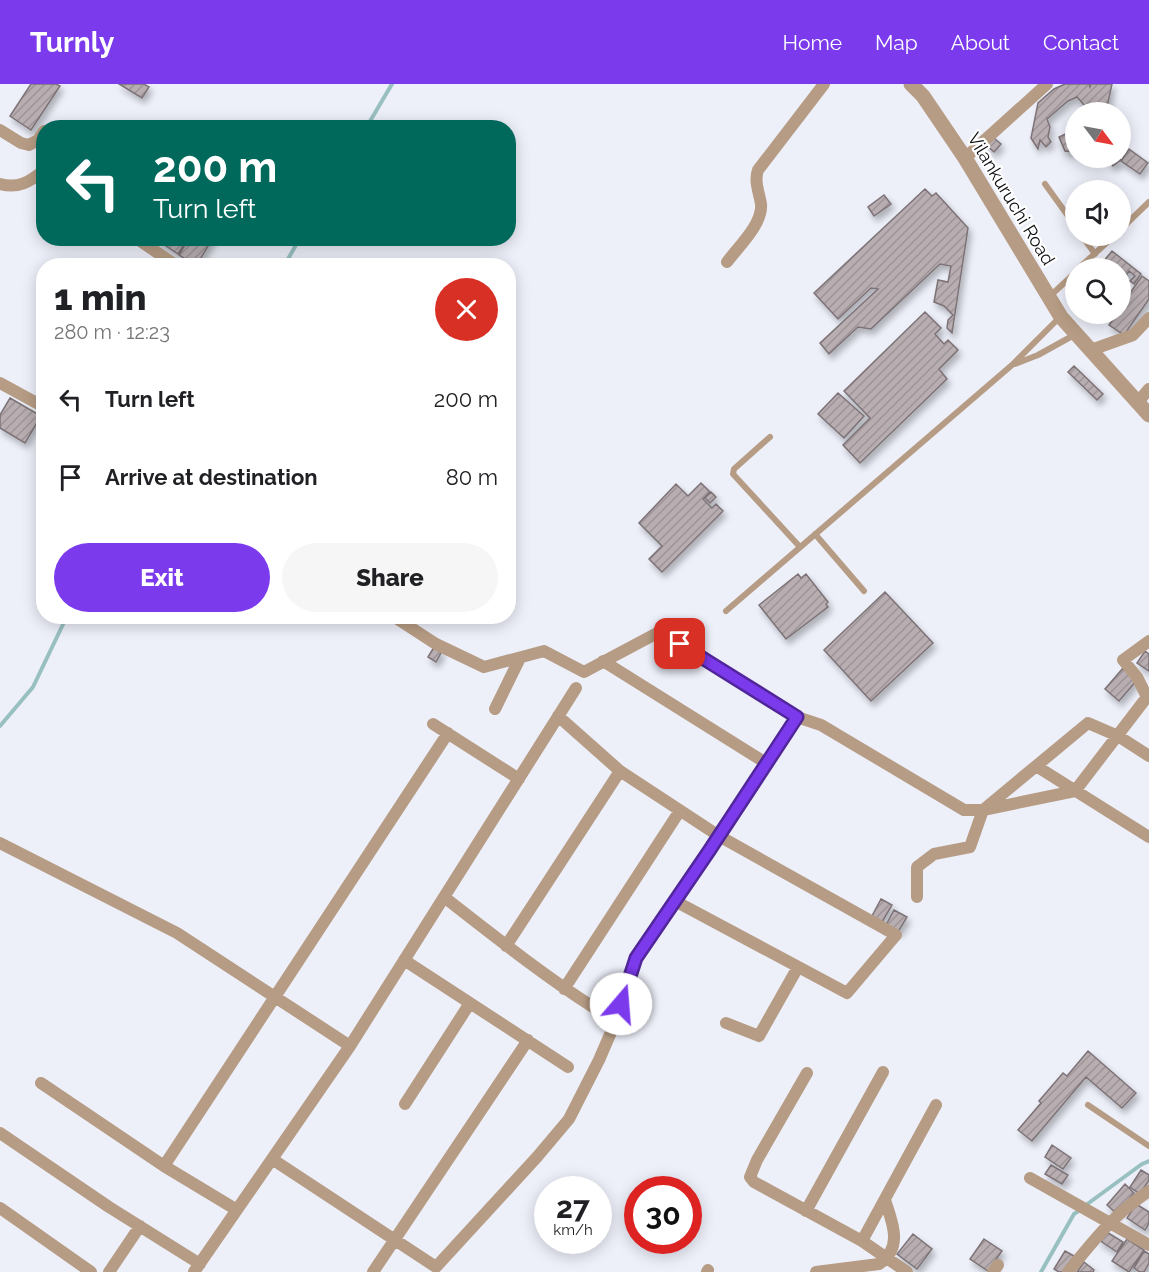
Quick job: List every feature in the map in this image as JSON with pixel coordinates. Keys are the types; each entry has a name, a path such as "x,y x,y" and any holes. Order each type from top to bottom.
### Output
{"street":[{"path":"727,262 759,216 761,206 755,177 758,170 824,84"},
{"name":"Vilankuruchi Road","path":"911,84 922,96 965,158 1061,316 1149,415"},
{"path":"965,158 1047,84"},
{"path":"0,130 21,143 29,145 36,141"},
{"path":"0,184 10,187 31,182 36,178"},
{"path":"148,246 165,258"},
{"path":"1091,350 1133,335 1149,318"},
{"path":"0,383 36,403"},
{"path":"1137,403 1149,389"},
{"path":"405,624 436,644 484,667 544,651 584,672 661,632 797,717 821,725 964,810 983,810 1075,791 1147,697 1137,677 1123,660 1149,641"},
{"path":"495,708 520,658"},
{"path":"603,661 766,763"},
{"path":"0,1133 140,1226 197,1268 350,1046 576,688"},
{"path":"558,716 620,771 679,812 896,935 847,993 675,901"},
{"path":"272,1159 436,1267 537,1157 568,1119 599,1060 615,1023 636,958 797,717"},
{"path":"917,897 917,867 934,854 970,847 983,810 1088,723 1118,736 1149,756"},
{"path":"434,724 519,778"},
{"path":"164,1166 448,733"},
{"path":"1036,766 1149,837"},
{"path":"506,946 620,771"},
{"path":"564,989 679,812"},
{"path":"0,843 177,933 350,1046"},
{"path":"444,897 564,989 596,1009"},
{"path":"404,960 568,1067"},
{"path":"726,1023 759,1036 798,967"},
{"path":"405,1104 470,1003"},
{"path":"373,1272 528,1040"},
{"path":"807,1072 757,1160 750,1177 754,1182 862,1242 907,1272"},
{"path":"806,1211 883,1072"},
{"path":"41,1083 164,1166 237,1210"},
{"path":"862,1242 936,1105"},
{"path":"1030,1178 1148,1241"},
{"path":"1068,1272 1109,1222 1126,1206 1149,1191"},
{"path":"816,1272 879,1264 888,1258 896,1233 885,1200"},
{"path":"0,1208 91,1272"},
{"path":"109,1272 140,1226"}],"lane":[{"path":"1045,184 1065,212"},
{"path":"1131,219 1149,202"},
{"path":"1089,246 1095,254"},
{"path":"1090,258 1103,246"},
{"path":"1049,297 1065,282"},
{"path":"726,610 1012,365 1061,316"},
{"path":"1012,365 1038,355 1077,334"},
{"path":"770,437 734,469 733,474 800,547"},
{"path":"815,534 864,591"},
{"path":"1088,1105 1149,1146"}],"building":[{"path":"31,84 60,86 31,130 10,116"},
{"path":"119,84 144,84 149,87 142,98"},
{"path":"1065,84 1089,84 1090,87 1091,84 1112,84 1108,102 1081,102 1077,97 1065,102 1047,119 1050,127 1048,137 1051,142 1046,147 1040,140 1038,149 1031,138 1038,103 1054,89"},
{"path":"1065,134 1065,151 1059,137"},
{"path":"993,137 1001,144 994,152 986,145"},
{"path":"1131,150 1148,163 1140,174 1131,168"},
{"path":"925,189 932,196 936,193 968,228 952,333 947,328 948,320 953,315 944,306 934,302 938,280 948,282 951,266 940,264 871,329 858,327 829,354 820,343 878,289 871,288 838,319 814,293"},
{"path":"884,195 891,204 874,216 868,207"},
{"path":"166,246 183,246 178,254"},
{"path":"184,246 208,246 201,258 184,258 179,255"},
{"path":"1112,251 1121,258 1106,258"},
{"path":"1131,266 1141,274 1134,284 1131,280 1135,276 1131,273"},
{"path":"1142,276 1149,281 1149,299 1124,335 1109,325 1131,324 1131,292"},
{"path":"925,312 941,328 935,334 944,344 948,340 958,350 939,369 947,379 860,463 843,445 870,418 844,391"},
{"path":"1074,366 1103,394 1097,400 1068,372"},
{"path":"838,393 864,416 844,438 818,414"},
{"path":"10,398 36,413 36,424 25,443 0,428 0,415"},
{"path":"701,483 710,492 703,499 712,508 716,504 723,511 662,572 649,559 662,546 639,523 676,484 688,496"},
{"path":"711,492 716,497 710,503 705,498"},
{"path":"798,574 801,578 806,574 828,602 826,604 828,607 786,639 759,605"},
{"path":"885,592 933,643 871,701 824,650"},
{"path":"434,647 442,651 436,662 428,657"},
{"path":"1145,651 1149,654 1149,671 1137,663"},
{"path":"1123,668 1137,680 1119,701 1105,689"},
{"path":"881,899 892,905 882,922 872,916"},
{"path":"894,910 907,917 898,932 886,925"},
{"path":"1088,1051 1136,1093 1122,1108 1086,1077 1032,1141 1018,1130 1063,1073 1067,1076"},
{"path":"1052,1145 1071,1158 1063,1169 1045,1157"},
{"path":"1051,1165 1068,1175 1062,1184 1045,1174"},
{"path":"1141,1170 1149,1175 1149,1180 1140,1194 1130,1187"},
{"path":"1125,1184 1134,1193 1117,1214 1107,1205"},
{"path":"1136,1204 1149,1212 1149,1223 1145,1230 1127,1218"},
{"path":"1105,1231 1123,1242 1117,1252 1099,1240"},
{"path":"913,1234 932,1249 917,1269 897,1254"},
{"path":"984,1239 1002,1251 988,1271 970,1259"},
{"path":"1127,1239 1144,1250 1129,1272 1112,1261"},
{"path":"1065,1251 1074,1256 1063,1272 1059,1272 1054,1269"},
{"path":"1144,1251 1149,1254 1149,1263 1144,1272 1140,1272 1134,1268"},
{"path":"1084,1262 1094,1270 1093,1272 1077,1272"}],"waterway":[{"path":"371,120 392,84"},
{"path":"289,258 295,246"},
{"path":"0,726 33,687 63,624"},
{"path":"1086,1205 1149,1161"},
{"path":"1041,1272 1074,1214 1080,1210"}],"route":[{"path":"621,1004 636,958 797,717 680,644"}]}
